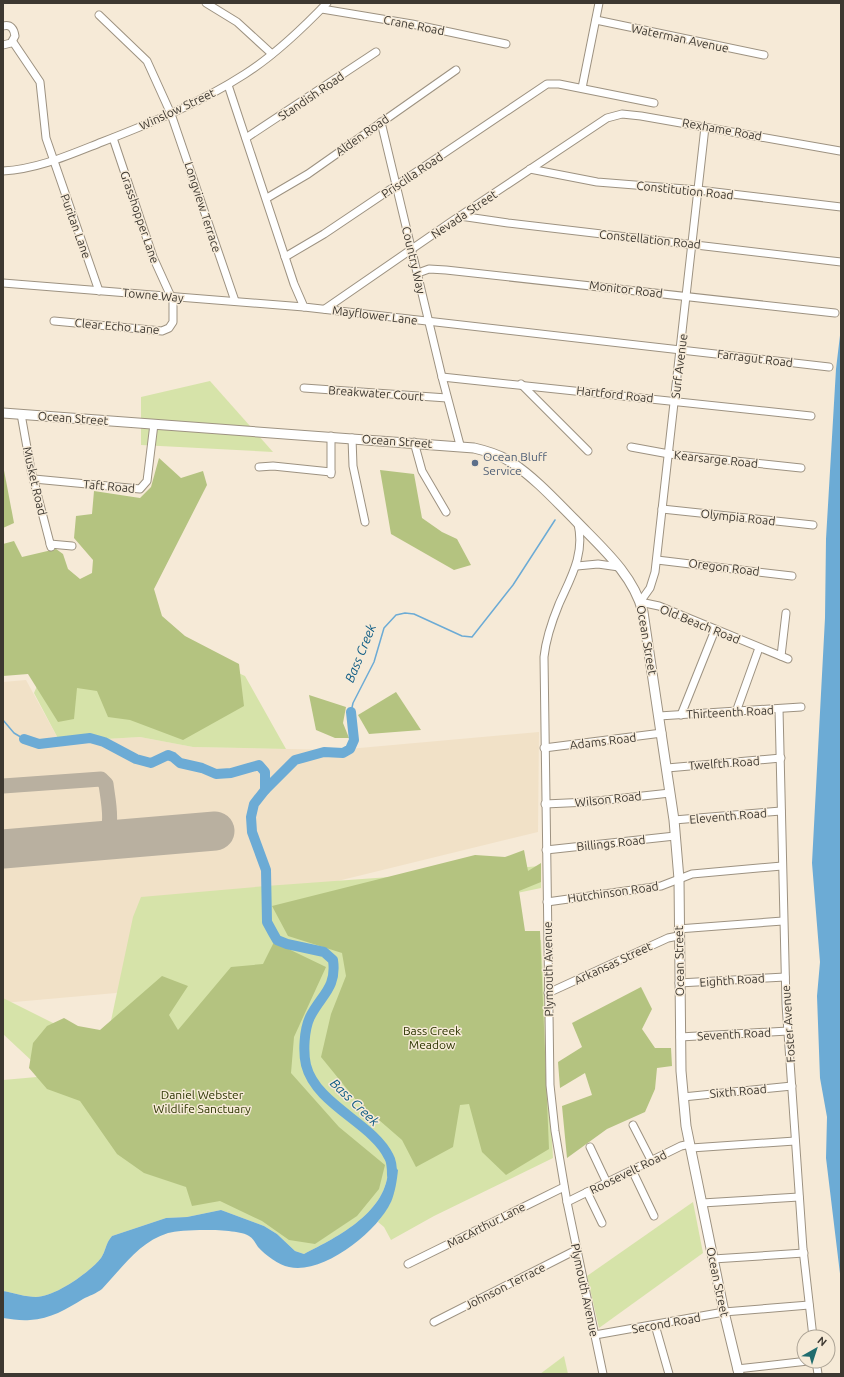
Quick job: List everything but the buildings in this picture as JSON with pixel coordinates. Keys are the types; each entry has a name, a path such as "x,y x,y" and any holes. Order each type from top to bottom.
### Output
{"main road":[{"name":"Ocean Street","path":"3,413 460,445 486,451 512,462 539,484 619,567 629,581 640,602 662,734 674,820 678,879 680,1038 683,1097 690,1146 724,1312 738,1372"}],"street":[{"path":"206,3 238,22 272,54"},
{"name":"Winslow Street","path":"3,171 31,168 53,161 171,114 228,85 290,40 328,3"},
{"path":"582,88 599,3"},
{"name":"Crane Road","path":"322,9 412,24 506,44"},
{"name":"Longview Terrace","path":"100,15 145,58 171,114 235,301"},
{"name":"Waterman Avenue","path":"596,20 764,55"},
{"name":"Puritan Lane","path":"3,26 9,26 15,31 13,42 40,82 44,132 99,291"},
{"path":"3,45 9,45 13,42"},
{"name":"Standish Road","path":"246,138 376,52"},
{"name":"Alden Road","path":"266,198 308,174 456,70"},
{"name":"Priscilla Road","path":"285,257 547,84 554,83 654,103"},
{"path":"228,85 285,257 304,307"},
{"name":"Rexhame Road","path":"604,120 622,114 706,127 840,151"},
{"name":"Nevada Street","path":"325,309 460,216 604,120"},
{"name":"Country Way","path":"382,122 447,398 460,445"},
{"name":"Surf Avenue","path":"640,602 653,582 706,127"},
{"name":"Grasshopper Lane","path":"113,138 153,257 170,296"},
{"name":"Constitution Road","path":"530,169 597,182 698,190 841,207"},
{"name":"Constellation Road","path":"460,216 841,262"},
{"name":"Monitor Road","path":"418,273 429,269 434,269 835,313"},
{"name":"Towne Way","path":"3,283 304,307"},
{"name":"Clear Echo Lane","path":"54,321 164,331 169,328 173,322 173,301 170,296"},
{"name":"Mayflower Lane","path":"304,307 681,350"},
{"name":"Farragut Road","path":"681,350 829,367"},
{"name":"Hartford Road","path":"442,377 675,400 811,416"},
{"path":"521,384 588,451"},
{"name":"Breakwater Court","path":"304,388 447,398"},
{"name":"Musket Road","path":"21,414 34,479 50,545 72,546"},
{"name":"Taft Road","path":"34,479 140,489 147,481 154,424"},
{"path":"259,467 273,466 331,473 331,436"},
{"path":"352,438 353,466 365,522"},
{"path":"414,442 422,471 446,512"},
{"name":"Kearsarge Road","path":"631,447 669,454 801,468"},
{"name":"Olympia Road","path":"662,509 813,525"},
{"name":"Plymouth Avenue","path":"578,524 581,538 577,566 553,618 546,643 543,678 550,1085 555,1131 564,1187 603,1374"},
{"name":"Oregon Road","path":"656,560 792,576"},
{"path":"577,566 598,564 619,567"},
{"name":"Old Beach Road","path":"640,602 659,606 785,658 786,613"},
{"path":"681,715 715,630"},
{"path":"736,712 760,648"},
{"name":"Thirteenth Road","path":"659,716 801,707"},
{"name":"Foster Avenue","path":"778,709 785,977 799,1197 808,1305 812,1329"},
{"name":"Adams Road","path":"544,748 662,734"},
{"name":"Twelfth Road","path":"667,768 780,758"},
{"name":"Wilson Road","path":"545,804 588,802 670,793"},
{"name":"Eleventh Road","path":"674,820 781,811"},
{"name":"Billings Road","path":"546,850 675,836"},
{"name":"Hutchinson Road","path":"547,902 661,886 692,874 782,866"},
{"name":"Arkansas Street","path":"548,993 678,932 783,921"},
{"name":"Eighth Road","path":"680,983 785,977"},
{"name":"Seventh Road","path":"680,1038 788,1031"},
{"name":"Sixth Road","path":"683,1097 792,1086"},
{"path":"633,1125 651,1160"},
{"name":"Roosevelt Road","path":"567,1202 651,1160 690,1146 795,1141"},
{"path":"590,1147 607,1183"},
{"path":"632,1170 654,1216"},
{"name":"MacArthur Lane","path":"408,1264 564,1187"},
{"path":"587,1192 602,1223"},
{"path":"702,1203 799,1197"},
{"name":"Johnson Terrace","path":"434,1322 576,1250"},
{"path":"713,1259 804,1253"},
{"name":"Second Road","path":"595,1335 724,1312 808,1305"},
{"path":"655,1325 669,1374"},
{"path":"738,1372 796,1363"}],"shaded area":[{"path":"26,680 62,746 89,740 140,737 193,747 337,750 539,732 538,832 256,901 116,993 3,1003 3,682"}],"green space":[{"path":"210,381 273,452 141,445 141,397"},
{"path":"159,458 181,478 203,471 207,485 154,589 162,616 185,636 239,664 244,706 183,740 130,720 108,717 97,691 77,688 74,719 58,722 28,674 3,676 3,544 14,541 22,557 56,549 63,554 68,569 80,579 92,573 93,560 74,538 76,516 92,514 94,491 140,498 151,487"},
{"path":"3,465 14,523 3,528"},
{"path":"380,470 414,474 422,518 442,532 457,539 471,565 454,570 391,534"},
{"path":"74,599 245,676 286,749 193,747 140,737 89,740 62,746 34,693"},
{"path":"396,692 421,730 369,734 358,715"},
{"path":"309,695 346,707 343,723 349,738 335,738 316,730"},
{"name":"Bass Creek Meadow","path":"524,850 528,871 541,863 541,882 519,891 525,931 540,931 549,1149 506,1175 482,1152 469,1104 460,1105 453,1147 416,1167 402,1140 356,1100 321,1057 331,1014 346,976 342,953 288,936 272,906 475,855 505,857"},
{"name":"Daniel Webster Wildlife Sanctuary","path":"541,866 541,888 517,893 500,942 531,942 541,940 553,1158 434,1216 391,1240 384,1227 378,1222 391,1202 388,1164 387,1180 381,1195 361,1220 333,1239 304,1254 295,1251 277,1234 264,1226 221,1210 187,1217 166,1218 112,1236 103,1255 96,1264 72,1283 53,1293 36,1297 3,1291 3,1080 48,1076 3,1034 3,998 105,1049 133,917 141,897 266,886"},
{"name":"Daniel Webster Wildlife Sanctuary","path":"274,942 326,967 294,1037 291,1073 339,1127 385,1165 379,1189 357,1216 315,1244 289,1240 262,1221 220,1201 192,1206 186,1187 144,1173 117,1154 80,1101 47,1089 29,1068 33,1043 47,1026 64,1018 78,1026 100,1030 162,976 188,986 169,1015 178,1030 231,967 263,964"},
{"path":"641,987 652,1009 642,1029 655,1048 671,1048 672,1066 657,1068 655,1089 645,1112 607,1129 567,1158 562,1106 592,1095 585,1073 560,1088 558,1062 582,1047 572,1023"},
{"path":"693,1202 703,1253 599,1328 587,1276"},
{"path":"564,1356 568,1374 540,1374"}],"water":[{"path":"841,327 841,1282 826,1158 827,1117 820,1078 817,996 820,962 812,863 825,618 826,539 836,369"},
{"path":"391,1163 398,1170 397,1178 395,1191 384,1214 362,1238 333,1258 303,1268 289,1267 268,1256 258,1247 252,1238 243,1233 222,1230 197,1230 168,1233 158,1237 140,1249 102,1289 64,1310 51,1316 37,1319 23,1320 3,1318 3,1291 36,1297 53,1293 72,1283 96,1264 103,1255 112,1236 166,1218 187,1217 221,1210 264,1226 277,1234 295,1251 304,1254 333,1239 361,1220 381,1195 387,1180 388,1164"}],"waterway":[{"name":"Bass Creek","path":"351,712 353,703 374,662 384,628 396,615 405,613 414,614 462,636 472,637 513,585 555,520"},
{"name":"Bass Creek","path":"351,712 354,740 350,749 343,753 324,752 295,760 265,790 254,804 251,817 252,832 266,870 267,922 277,940 287,944 324,952 333,960 333,978 327,991 314,1009 306,1028 304,1048 306,1065 312,1079 332,1103 371,1134 381,1145 390,1159 392,1175"},
{"path":"3,720 14,733 24,739"},
{"path":"24,739 39,744 90,738 104,742 136,759 151,763 168,755 180,763 202,768 216,774 231,773 259,765 265,772 265,790"}],"taxiway":[{"path":"3,786 101,779 106,784 110,816 108,831 99,841"}],"runway":[{"path":"3,849 215,831"}],"place":[{"name":"Ocean Bluff Service","path":"475,463"}]}
